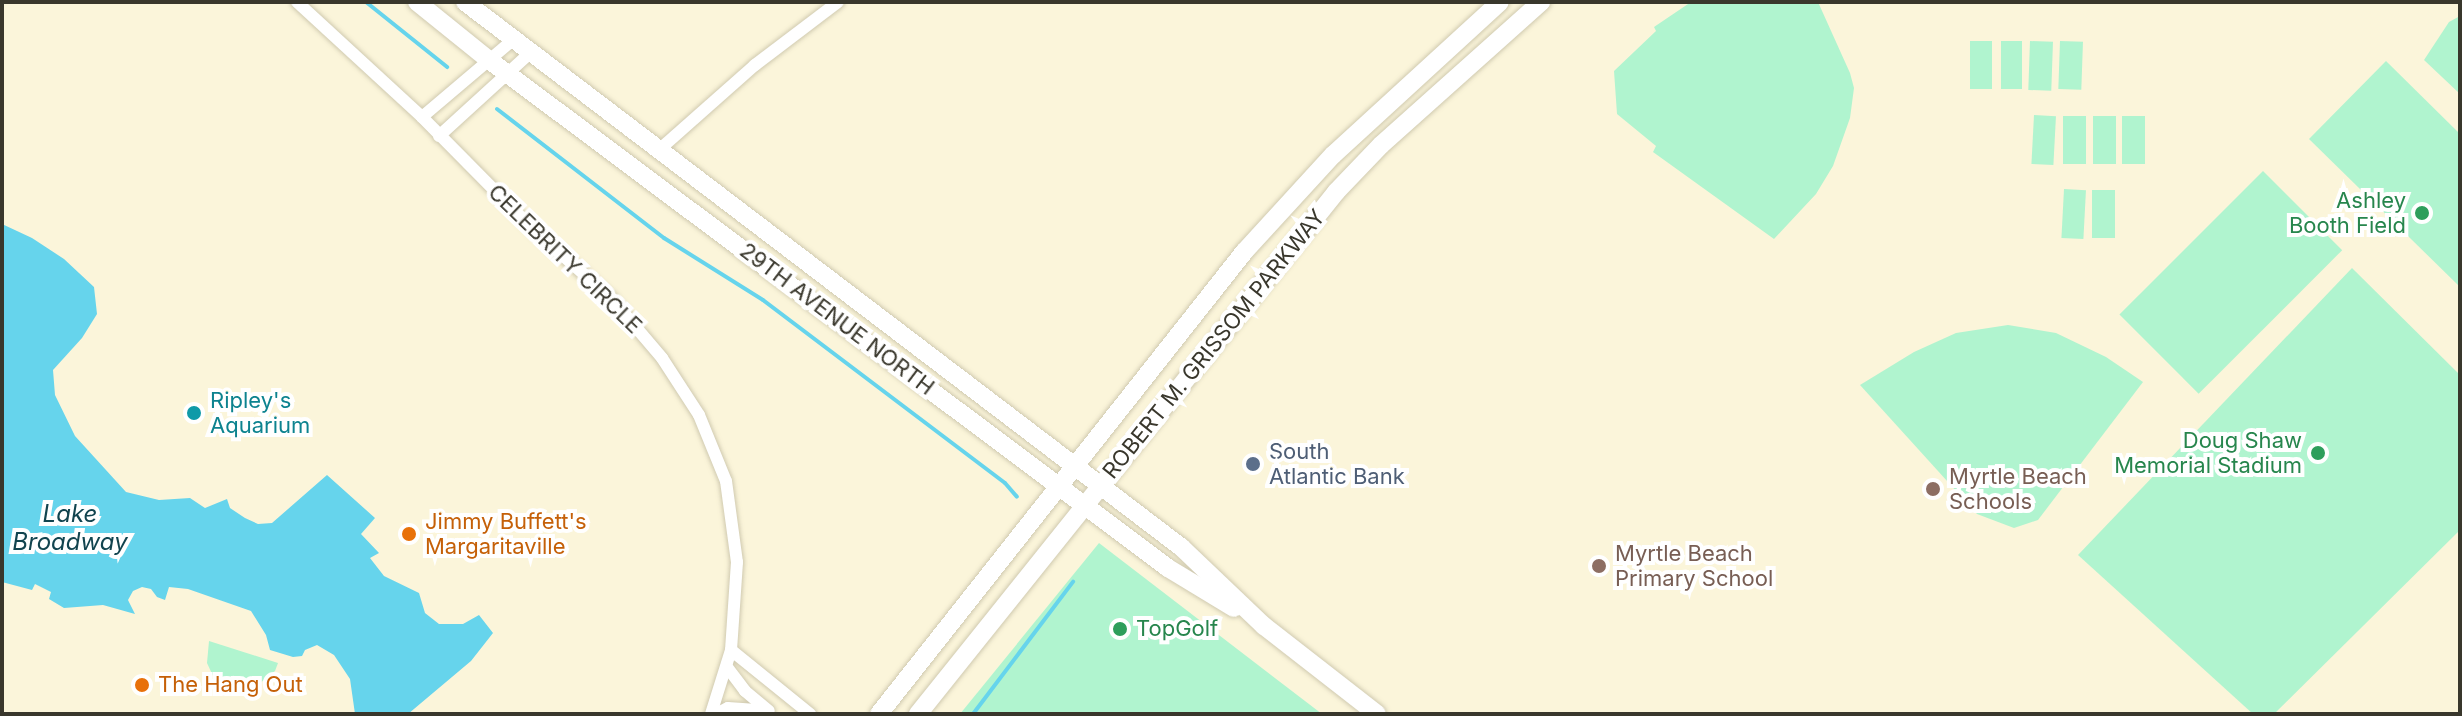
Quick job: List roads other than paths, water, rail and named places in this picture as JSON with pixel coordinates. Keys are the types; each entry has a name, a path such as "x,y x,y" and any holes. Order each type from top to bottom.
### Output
{"main road":[{"name":"29TH AVENUE NORTH","path":"417,2 489,60 1168,568 1264,626"},
{"name":"29TH AVENUE NORTH","path":"465,2 1181,547 1264,626 1377,714"},
{"name":"ROBERT M. GRISSOM PARKWAY","path":"879,714 1244,252 1333,155 1500,2"},
{"name":"ROBERT M. GRISSOM PARKWAY","path":"918,714 1336,192 1381,145 1541,2"}],"street":[{"name":"CELEBRITY CIRCLE","path":"297,2 422,117 535,231 611,298 662,358 699,415 717,456 732,507 737,562 731,650 714,714"},
{"path":"660,149 743,75 838,2"},
{"path":"422,117 514,39"},
{"path":"439,136 531,52"},
{"path":"731,650 810,714"},
{"path":"727,667 745,691 771,712"},
{"path":"714,714 728,708 771,712"}],"water":[{"name":"Lake Broadway","path":"2,224 32,238 64,259 94,287 97,314 82,338 53,370 55,395 75,436 126,492 159,500 190,498 205,508 227,499 230,508 245,518 258,524 272,523 327,475 375,518 361,534 379,553 370,558 384,576 419,593 425,613 439,624 463,624 479,615 493,633 471,661 408,714 355,714 350,679 334,655 317,645 305,650 302,656 293,657 270,650 266,635 251,611 188,589 169,587 165,600 157,597 151,589 142,587 133,591 128,600 135,614 103,605 64,608 49,599 51,592 35,584 32,590 2,582"}],"waterway":[{"path":"366,2 447,67"},
{"path":"497,109 664,238 763,300 1005,483 1017,497"},
{"path":"973,714 1073,582"}],"place":[{"name":"Ashley Booth Field","path":"2422,213"},
{"name":"Ripley's Aquarium","path":"194,413"},
{"name":"Doug Shaw Memorial Stadium","path":"2318,453"},
{"name":"South Atlantic Bank","path":"1253,464"},
{"name":"Myrtle Beach Schools","path":"1933,489"},
{"name":"Jimmy Buffett's Margaritaville","path":"409,534"},
{"name":"Myrtle Beach Primary School","path":"1599,566"},
{"name":"TopGolf","path":"1120,629"},
{"name":"The Hang Out","path":"142,685"}]}
